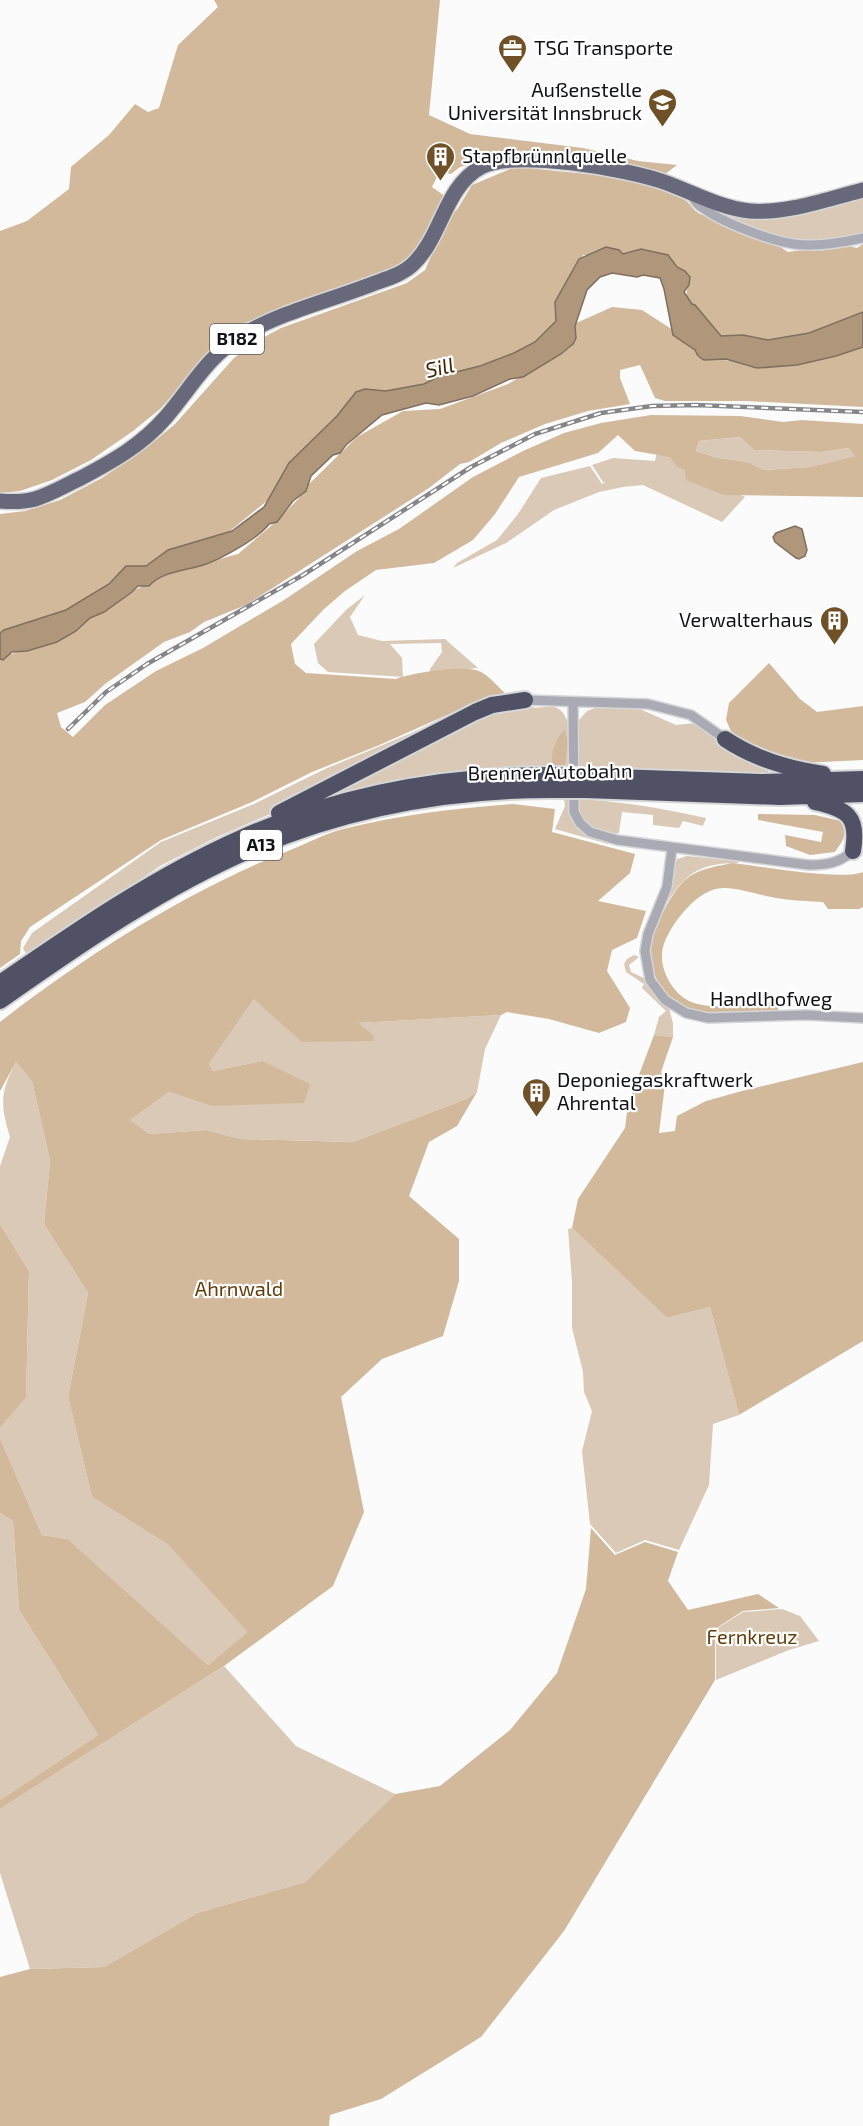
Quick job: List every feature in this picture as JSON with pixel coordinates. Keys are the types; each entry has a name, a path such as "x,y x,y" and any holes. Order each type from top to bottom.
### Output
{"highway":[{"path":"221,848 257,824 465,717 492,705 525,700"},
{"path":"725,739 754,755 785,767 862,784"},
{"name":"Brenner Autobahn","path":"0,983 122,902 176,870 257,831 307,813 392,790 471,778 586,783 791,798 862,784"},
{"name":"Brenner Autobahn","path":"0,1001 88,941 152,902 210,869 277,839 346,816 424,799 559,782"},
{"name":"Brenner Autobahn","path":"586,783 862,784"},
{"path":"791,798 826,805 847,814 855,829 858,845"}],"main road":[{"name":"B182","path":"0,501 23,501 43,496 115,460 157,427 213,358 239,337 278,319 406,270 423,251 459,188 469,175 485,165 513,159 587,166 637,174 735,208 764,211 797,206 863,190"}],"street":[{"path":"688,191 706,211 747,230 792,244 841,242 863,238"},
{"path":"525,700 639,703 691,715 725,739"},
{"path":"573,702 573,802 578,820 587,831 600,837 809,865 828,865 842,860 858,845"},
{"name":"Handlhofweg","path":"672,848 667,887 648,934 645,951 650,980 664,1000 686,1013 708,1018 806,1015 863,1018"}],"green space":[{"path":"214,0 440,0 429,115 470,134 583,148 638,161 677,165 664,175 498,156 460,167 451,174 440,171 432,187 446,197 418,250 398,268 245,323 220,342 160,409 133,431 91,460 52,480 20,491 0,493 0,231 27,221 69,189 71,167 109,135 135,104 148,112 159,108 178,45 218,7"},
{"path":"517,166 623,179 664,190 688,202 700,214 752,233 788,252 840,244 857,248 863,244 863,312 809,333 768,340 745,340 743,335 721,336 695,305 686,300 689,275 678,267 652,257 639,255 583,255 555,301 557,321 535,342 480,366 440,376 432,386 348,412 300,454 268,500 219,540 56,618 0,634 0,514 25,511 60,500 102,478 146,448 175,424 234,358 257,341 281,328 407,283 425,270 446,222 472,185"},
{"path":"863,195 863,236 814,242 786,240 761,233 703,205 718,208"},
{"path":"612,307 642,310 673,330 697,350 697,357 732,361 768,359 785,366 863,345 863,407 745,401 665,401 655,398 640,365 620,370 620,378 630,404 588,411 545,424 501,443 469,462 460,464 429,488 246,605 164,642 105,684 85,702 57,713 61,727 73,737 105,705 156,671 203,648 284,600 357,551 399,529 473,477 564,433 601,423 651,415 740,416 783,422 802,420 863,424 863,497 724,495 686,480 685,470 677,467 670,457 635,451 618,435 598,453 519,477 495,514 473,540 434,563 376,570 345,591 324,609 291,644 295,664 306,673 396,679 439,670 474,670 491,679 506,694 472,704 312,772 252,802 161,840 30,927 21,941 20,954 0,968 0,657 22,651 171,572 238,554 279,519 307,486 357,437 403,411 440,409 508,384 570,348 572,325","holes":["740,437 754,450 822,452 849,448 855,456 810,467 763,470 748,462 718,458 696,451 699,441"]},
{"path":"740,437 754,450 822,452 850,448 856,456 810,467 762,470 748,462 718,458 696,451 699,441"},
{"path":"657,452 691,457 710,481 745,497 722,522 643,485 599,492 554,510 506,543 453,568 457,563 497,540 518,514 541,478 590,466 602,484 605,482 592,465 613,458 655,461"},
{"path":"365,595 350,617 358,635 382,641 445,639 478,668 430,673 430,669 442,652 441,643 390,644 402,658 403,677 328,672 318,663 314,644 346,610"},
{"path":"769,663 800,699 817,712 863,706 863,760 780,764 735,740 726,720 729,703"},
{"path":"493,699 533,708 554,707 561,710 568,724 569,768 277,811 217,837 160,866 27,956 23,948 32,933 161,842 254,804 325,769"},
{"path":"598,707 628,707 642,710 676,725 696,723 769,766 767,777 577,766 579,720 587,711"},
{"path":"565,730 568,741 565,766 553,766 554,746"},
{"path":"564,799 618,802 706,818 703,826 683,821 679,828 653,825 653,815 622,812 619,833 610,835 608,844 555,829 565,806"},
{"name":"Ahrnwald","path":"513,804 555,809 552,832 635,854 630,873 598,901 646,911 637,938 612,950 607,971 630,1008 626,1022 599,1033 549,1019 507,1012 501,1015 358,1023 373,1035 374,1041 302,1042 254,999 209,1064 213,1071 262,1061 310,1084 304,1103 211,1106 169,1092 130,1120 149,1134 206,1130 241,1139 353,1142 466,1099 477,1092 457,1126 429,1142 409,1196 459,1239 459,1281 443,1336 382,1359 341,1397 364,1512 333,1586 224,1666 0,1809 0,1800 98,1735 19,1610 13,1521 0,1513 0,1438 42,1535 68,1539 208,1665 248,1632 167,1544 92,1497 68,1397 88,1293 44,1224 50,1161 32,1081 16,1062 0,1091 0,1022 67,973 138,926 212,885 322,836 364,824 406,816"},
{"path":"758,814 815,815 841,821 844,838 835,852 810,855 786,846 785,835 821,842 823,832 758,820"},
{"path":"687,856 738,861 738,863 709,866 689,876 674,893 659,917 677,859"},
{"path":"732,863 819,874 837,875 863,872 863,907 859,909 828,909 823,902 783,899 723,888 704,894 695,901 678,918 672,928 663,947 662,963 667,978 683,997 689,1001 709,1006 776,1002 779,1012 723,1015 691,1011 674,1002 667,995 653,969 650,959 651,942 662,915 677,889 687,878 699,872"},
{"path":"634,955 639,957 629,965 631,972 648,980 662,1002 669,1008 673,1023 673,1037 654,1035 659,1017 666,1011 642,988 644,984 626,972 624,964"},
{"path":"254,999 357,1023 501,1015 485,1049 477,1092 466,1099 353,1142 241,1139 206,1130 149,1134 129,1120 169,1092 211,1106 262,1061 213,1071 209,1064"},
{"path":"654,1035 673,1037 661,1072 665,1084 659,1133 675,1131 677,1116 706,1101 863,1062 863,1341 739,1415 710,1307 667,1318 572,1228 578,1199 625,1128 628,1104"},
{"path":"16,1062 32,1081 50,1161 44,1224 88,1293 68,1397 92,1497 167,1544 249,1632 208,1665 68,1539 42,1535 0,1438 0,1428 26,1398 29,1271 0,1224 0,1166 10,1137 4,1116 3,1099 7,1082"},
{"path":"0,1224 29,1271 26,1398 0,1428"},
{"path":"572,1228 667,1318 710,1307 739,1415 713,1424 709,1485 679,1550 645,1540 616,1553 590,1524 582,1451 592,1411 584,1392 583,1372 572,1328 572,1281 568,1229"},
{"path":"0,1513 13,1521 19,1610 98,1735 0,1800"},
{"path":"591,1528 615,1555 645,1542 678,1552 668,1581 688,1610 758,1594 779,1608 743,1611 715,1629 715,1680 564,1931 481,2037 381,2099 330,2115 329,2126 0,2126 0,1977 30,1969 104,1967 197,1913 305,1882 395,1794 440,1786 510,1730 557,1673 586,1589"},
{"name":"Fernkreuz","path":"782,1609 800,1616 819,1641 789,1650 716,1680 716,1629 743,1612"},
{"path":"224,1666 296,1746 395,1794 305,1882 197,1913 104,1967 30,1969 0,1873 0,1809"}],"shaded area":[{"path":"606,247 619,250 623,254 641,249 668,255 677,267 690,277 689,285 684,292 721,336 743,335 768,340 809,333 863,312 863,347 797,365 757,368 726,359 704,360 695,350 673,335 660,278 612,273 600,277 587,290 575,326 576,338 573,344 561,354 523,377 510,379 473,396 439,405 426,403 382,415 311,476 306,491 293,501 277,522 269,524 246,543 204,565 165,575 149,586 138,586 104,612 90,618 76,631 57,642 27,651 12,652 3,660 0,659 0,633 4,630 66,610 109,584 126,566 146,566 168,550 232,531 264,507 289,463 337,416 356,392 365,389 386,391 424,384 440,376 480,366 535,342 556,321 555,302 579,259"},
{"path":"795,526 802,529 807,550 805,556 799,559 775,542 773,537 776,533"}],"railway":[{"path":"68,729 106,692 147,664 303,575 471,467 535,434 601,413 652,406 696,405 863,412"}],"place":[{"name":"TSG Transporte","path":"513,74"},
{"name":"Außenstelle Universität Innsbruck","path":"663,128"},
{"name":"Stapfbrünnlquelle","path":"441,182"},
{"name":"Verwalterhaus","path":"834,646"},
{"name":"Deponiegaskraftwerk Ahrental","path":"536,1118"}],"water label":[{"name":"Sill","path":"440,368"}]}
